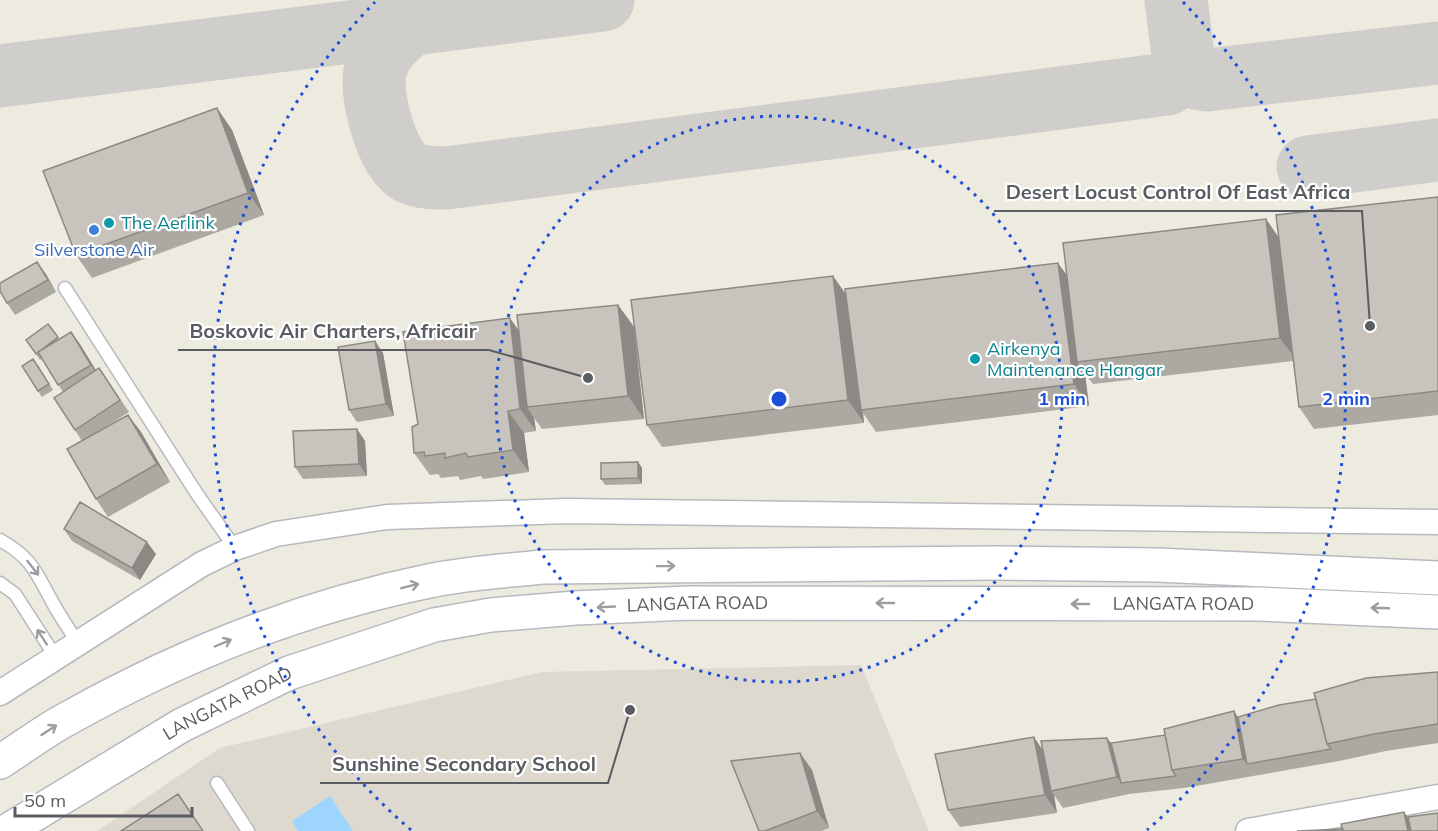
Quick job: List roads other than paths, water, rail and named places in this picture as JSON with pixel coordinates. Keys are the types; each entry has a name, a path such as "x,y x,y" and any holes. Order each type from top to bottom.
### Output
{"main road":[{"name":"LANGATA ROAD","path":"0,762 73,716 179,662 249,633 338,603 430,581 485,573 542,567 997,563 1157,565 1438,578"},
{"name":"LANGATA ROAD","path":"7,831 182,725 289,673 434,625 491,615 575,608 689,603 1260,604 1438,612"}],"street":[{"path":"0,693 202,564 235,548 276,534 387,517 566,511 1438,522"},
{"path":"1248,831 1438,797"}],"lane":[{"path":"65,288 197,494 235,548"},
{"path":"0,540 15,548 36,569 77,642"},
{"path":"0,583 15,594 55,656"},
{"path":"217,783 248,831"}],"water":[{"path":"330,796 353,831 298,831 292,821"}],"place":[{"name":"The Aerlink","path":"109,223"},
{"name":"Silverstone Air","path":"94,230"},
{"name":"Desert Locust Control Of East Africa","path":"1370,326"},
{"name":"Airkenya Maintenance Hangar","path":"975,359"},
{"name":"Boskovic Air Charters, Africair","path":"588,378"},
{"name":"Sunshine Secondary School","path":"630,710"}]}
